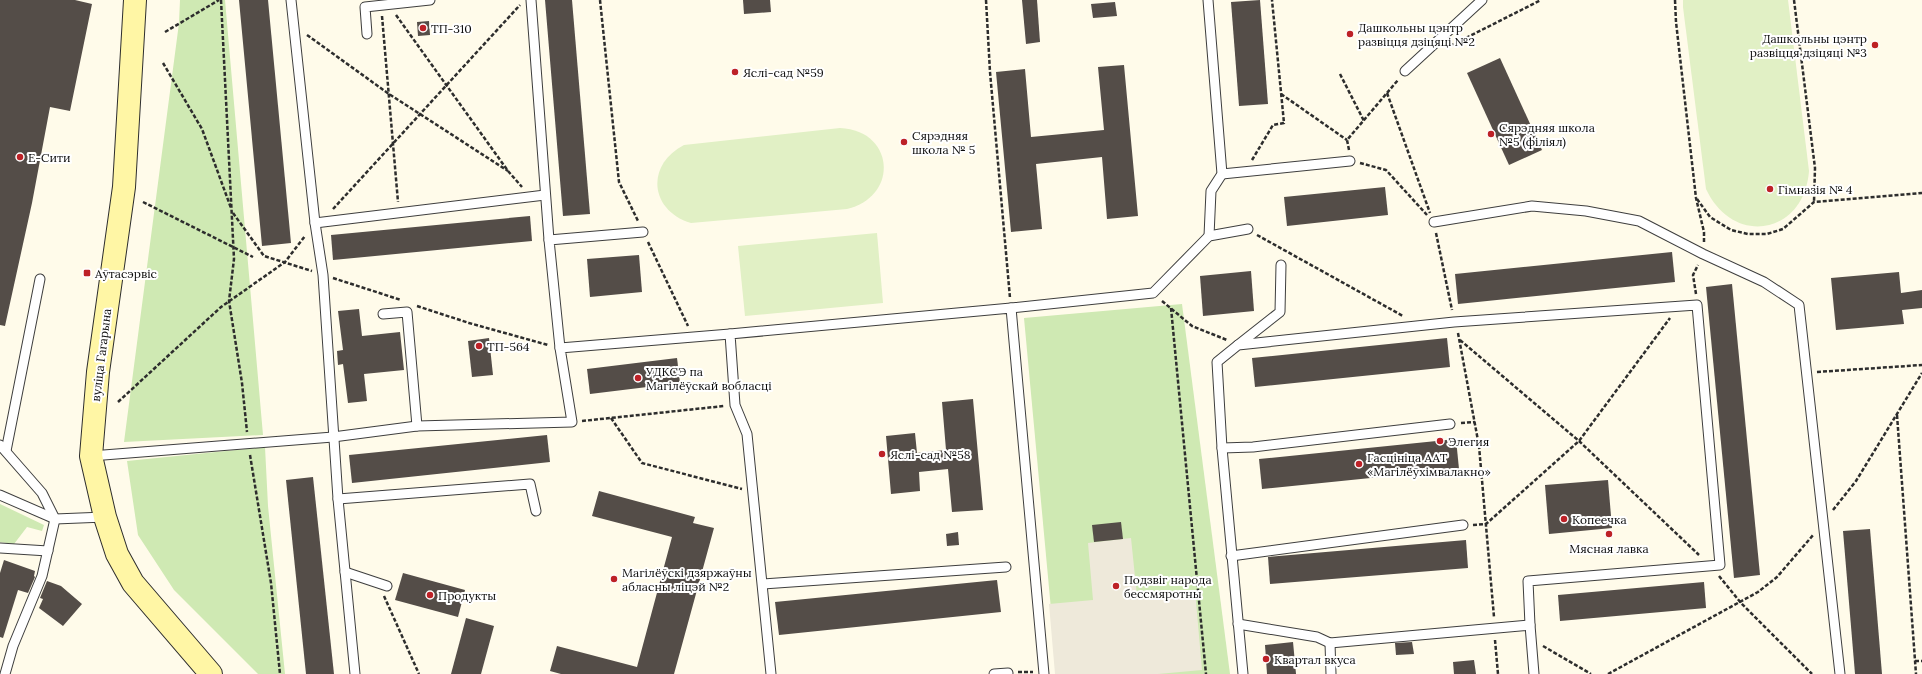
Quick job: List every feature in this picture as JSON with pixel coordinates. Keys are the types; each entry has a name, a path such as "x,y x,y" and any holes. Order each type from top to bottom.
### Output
{"main road":[{"name":"вуліца Гагарына","path":"135,0 122,201 98,372 91,456 105,517 117,554 133,583 211,674"}],"lane":[{"path":"291,0 315,223 323,275 338,499 355,674"},
{"path":"367,34 365,6 430,0"},
{"path":"91,456 334,437 417,426 572,422 560,348 549,240 531,0"},
{"path":"1208,0 1222,174 1211,191 1209,236"},
{"path":"1405,71 1482,0"},
{"path":"1222,174 1350,161"},
{"path":"315,223 545,195"},
{"path":"1434,222 1532,206 1586,211 1639,221 1703,254 1764,282 1800,305 1840,674"},
{"path":"560,348 1011,308 1153,293 1209,236 1248,229"},
{"path":"549,240 643,232"},
{"path":"1243,674 1222,448 1217,362 1280,312 1281,265"},
{"path":"5,674 13,646 42,576 56,519 42,492 3,448 40,279"},
{"path":"1238,345 1454,322 1697,305 1720,565 1528,581 1534,674"},
{"path":"1011,308 1044,673"},
{"path":"383,314 407,312 417,426"},
{"path":"730,334 735,405 747,434 771,674"},
{"path":"1222,448 1253,447 1450,424"},
{"path":"338,499 530,484 536,511"},
{"path":"0,495 56,519 105,517"},
{"path":"1231,556 1463,525"},
{"path":"0,548 48,551"},
{"path":"763,584 1006,567"},
{"path":"345,572 382,584"},
{"path":"1238,624 1317,637 1330,643 1530,625"},
{"path":"1330,643 1331,674"},
{"path":"994,674 1008,673"}],"path":[{"path":"165,32 220,0 232,212 233,248 229,301 242,383 248,444 272,583 280,674"},
{"path":"600,0 620,182 693,337"},
{"path":"986,0 990,72 1011,308"},
{"path":"1245,171 1273,125 1284,123 1272,0"},
{"path":"1444,50 1541,0"},
{"path":"1675,0 1676,22 1696,198 1704,232 1703,254 1693,275 1697,305"},
{"path":"1794,0 1815,168 1814,202"},
{"path":"385,5 389,94 398,213"},
{"path":"385,5 508,171 531,196"},
{"path":"294,25 389,94 508,171"},
{"path":"163,64 202,129 232,212 264,256"},
{"path":"1347,140 1405,71"},
{"path":"1340,74 1364,121"},
{"path":"1387,93 1434,222 1454,322 1460,340 1479,446 1498,674"},
{"path":"1281,94 1347,140 1350,161 1386,170 1434,222"},
{"path":"1696,198 1710,217 1730,230 1748,234 1767,234 1783,229 1814,202 1922,193"},
{"path":"143,202 253,257"},
{"path":"1248,229 1421,326"},
{"path":"1486,524 1579,441 1679,306"},
{"path":"1206,674 1171,308 1192,326 1238,345"},
{"path":"1460,340 1579,441 1711,566 1741,603 1812,674"},
{"path":"1807,373 1922,365"},
{"path":"1608,674 1741,603 1777,577 1856,481 1922,373"},
{"path":"572,422 735,405"},
{"path":"1897,414 1916,674"},
{"path":"611,418 642,463 753,492"},
{"path":"382,584 419,674"},
{"path":"1531,638 1591,674"},
{"path":"1915,661 1922,661"},
{"path":"1008,673 1044,673"}],"green space":[{"path":"180,0 225,0 263,435 124,442 179,23"},
{"path":"1683,0 1788,0 1809,171 1804,193 1795,209 1781,220 1766,226 1749,226 1733,220 1718,208 1706,189"},
{"path":"840,128 858,132 871,140 880,151 884,164 882,178 876,191 864,202 847,209 691,223 677,217 667,209 660,198 658,175 663,164 671,154 684,145"},
{"path":"877,233 883,303 745,316 738,246"},
{"path":"1182,304 1230,674 1057,674 1024,318"},
{"path":"265,447 268,506 285,674 258,674 174,590 138,535 127,461"},
{"path":"0,504 44,525 42,531 27,527 14,544 0,542"}],"shaded area":[{"path":"1131,538 1137,596 1195,590 1202,670 1158,674 1055,674 1049,604 1093,600 1088,543"}],"building":[{"name":"Е-Сити","path":"0,0 75,0 92,4 70,111 50,107 32,203 5,326 0,325"},
{"path":"239,0 268,0 291,243 262,246"},
{"path":"545,0 572,0 590,214 563,216"},
{"path":"743,0 770,0 771,12 744,14"},
{"path":"1022,0 1037,0 1040,42 1026,44"},
{"path":"1260,0 1268,104 1239,106 1231,2"},
{"path":"1115,2 1117,16 1093,18 1091,4"},
{"name":"ТП-310","path":"429,21 430,35 418,36 417,22"},
{"path":"1500,58 1542,150 1509,165 1467,73"},
{"path":"1124,65 1138,216 1107,219 1102,157 1036,164 1042,229 1011,232 996,72 1025,69 1031,137 1104,130 1098,67"},
{"path":"1385,187 1388,215 1287,226 1284,197"},
{"path":"530,216 532,241 333,260 331,235"},
{"path":"1672,252 1675,282 1458,304 1455,274"},
{"path":"639,255 642,292 590,297 587,259"},
{"path":"1251,271 1254,311 1203,316 1200,276"},
{"path":"1899,272 1901,293 1922,290 1922,308 1902,310 1904,324 1836,330 1831,278"},
{"path":"1732,284 1760,575 1734,578 1706,287"},
{"path":"359,309 362,336 400,332 404,370 364,374 367,401 348,403 343,364 338,365 337,351 343,350 338,311"},
{"path":"489,338 493,375 472,377 468,341"},
{"path":"1447,338 1450,367 1255,387 1252,358"},
{"path":"677,358 680,383 590,394 587,369"},
{"path":"973,399 983,510 952,512 948,469 919,472 920,491 891,494 886,436 915,433 917,453 946,450 942,402"},
{"path":"547,435 550,462 352,483 349,455"},
{"name":"Гасцініца ААТ «Магілёўхімвалакно»","path":"1456,439 1459,469 1262,489 1259,459"},
{"path":"313,477 334,674 306,674 286,480"},
{"path":"1608,480 1612,528 1549,534 1545,485"},
{"path":"599,491 695,517 693,523 714,528 674,674 561,674 550,671 557,646 637,667 672,537 592,516"},
{"path":"1121,522 1123,539 1094,542 1092,525"},
{"path":"1870,529 1882,674 1855,674 1843,531"},
{"path":"958,532 959,545 947,546 946,534"},
{"path":"1466,540 1468,568 1270,584 1268,557"},
{"path":"4,560 35,571 35,577 28,593 18,590 3,638 0,637 0,573"},
{"name":"Продукты","path":"403,573 465,590 458,617 395,600"},
{"path":"997,580 1001,612 779,635 775,602"},
{"path":"47,581 61,586 82,604 63,626 39,608 43,599 40,598"},
{"path":"1704,582 1706,608 1560,621 1558,595"},
{"path":"466,618 494,626 481,674 451,674"},
{"path":"1293,642 1296,674 1267,674 1265,645"},
{"path":"1412,642 1414,654 1396,655 1395,643"},
{"path":"1474,660 1476,674 1454,674 1453,662"}],"place":[{"name":"ТП-310","path":"423,28"},
{"name":"Дашкольны цэнтр развіцця дзіцяці №2","path":"1350,34"},
{"name":"Дашкольны цэнтр развіцця дзіцяці №3","path":"1875,45"},
{"name":"Яслі-сад №59","path":"735,72"},
{"name":"Сярэдняя школа №5 (філіял)","path":"1491,134"},
{"name":"Сярэдняя школа № 5","path":"904,142"},
{"name":"Е-Сити","path":"20,157"},
{"name":"Гімназія № 4","path":"1770,189"},
{"name":"Аўтасэрвіс","path":"87,273"},
{"name":"ТП-564","path":"479,346"},
{"name":"УДКСЭ па Магілёўскай вобласці","path":"638,378"},
{"name":"Элегия","path":"1440,441"},
{"name":"Яслі-сад №58","path":"882,454"},
{"name":"Гасцініца ААТ «Магілёўхімвалакно»","path":"1359,464"},
{"name":"Копеечка","path":"1564,519"},
{"name":"Мясная лавка","path":"1609,534"},
{"name":"Магілёўскі дзяржаўны абласны ліцэй №2","path":"614,579"},
{"name":"Подзвіг народа бессмяротны","path":"1116,586"},
{"name":"Продукты","path":"430,595"},
{"name":"Квартал вкуса","path":"1266,659"}]}
